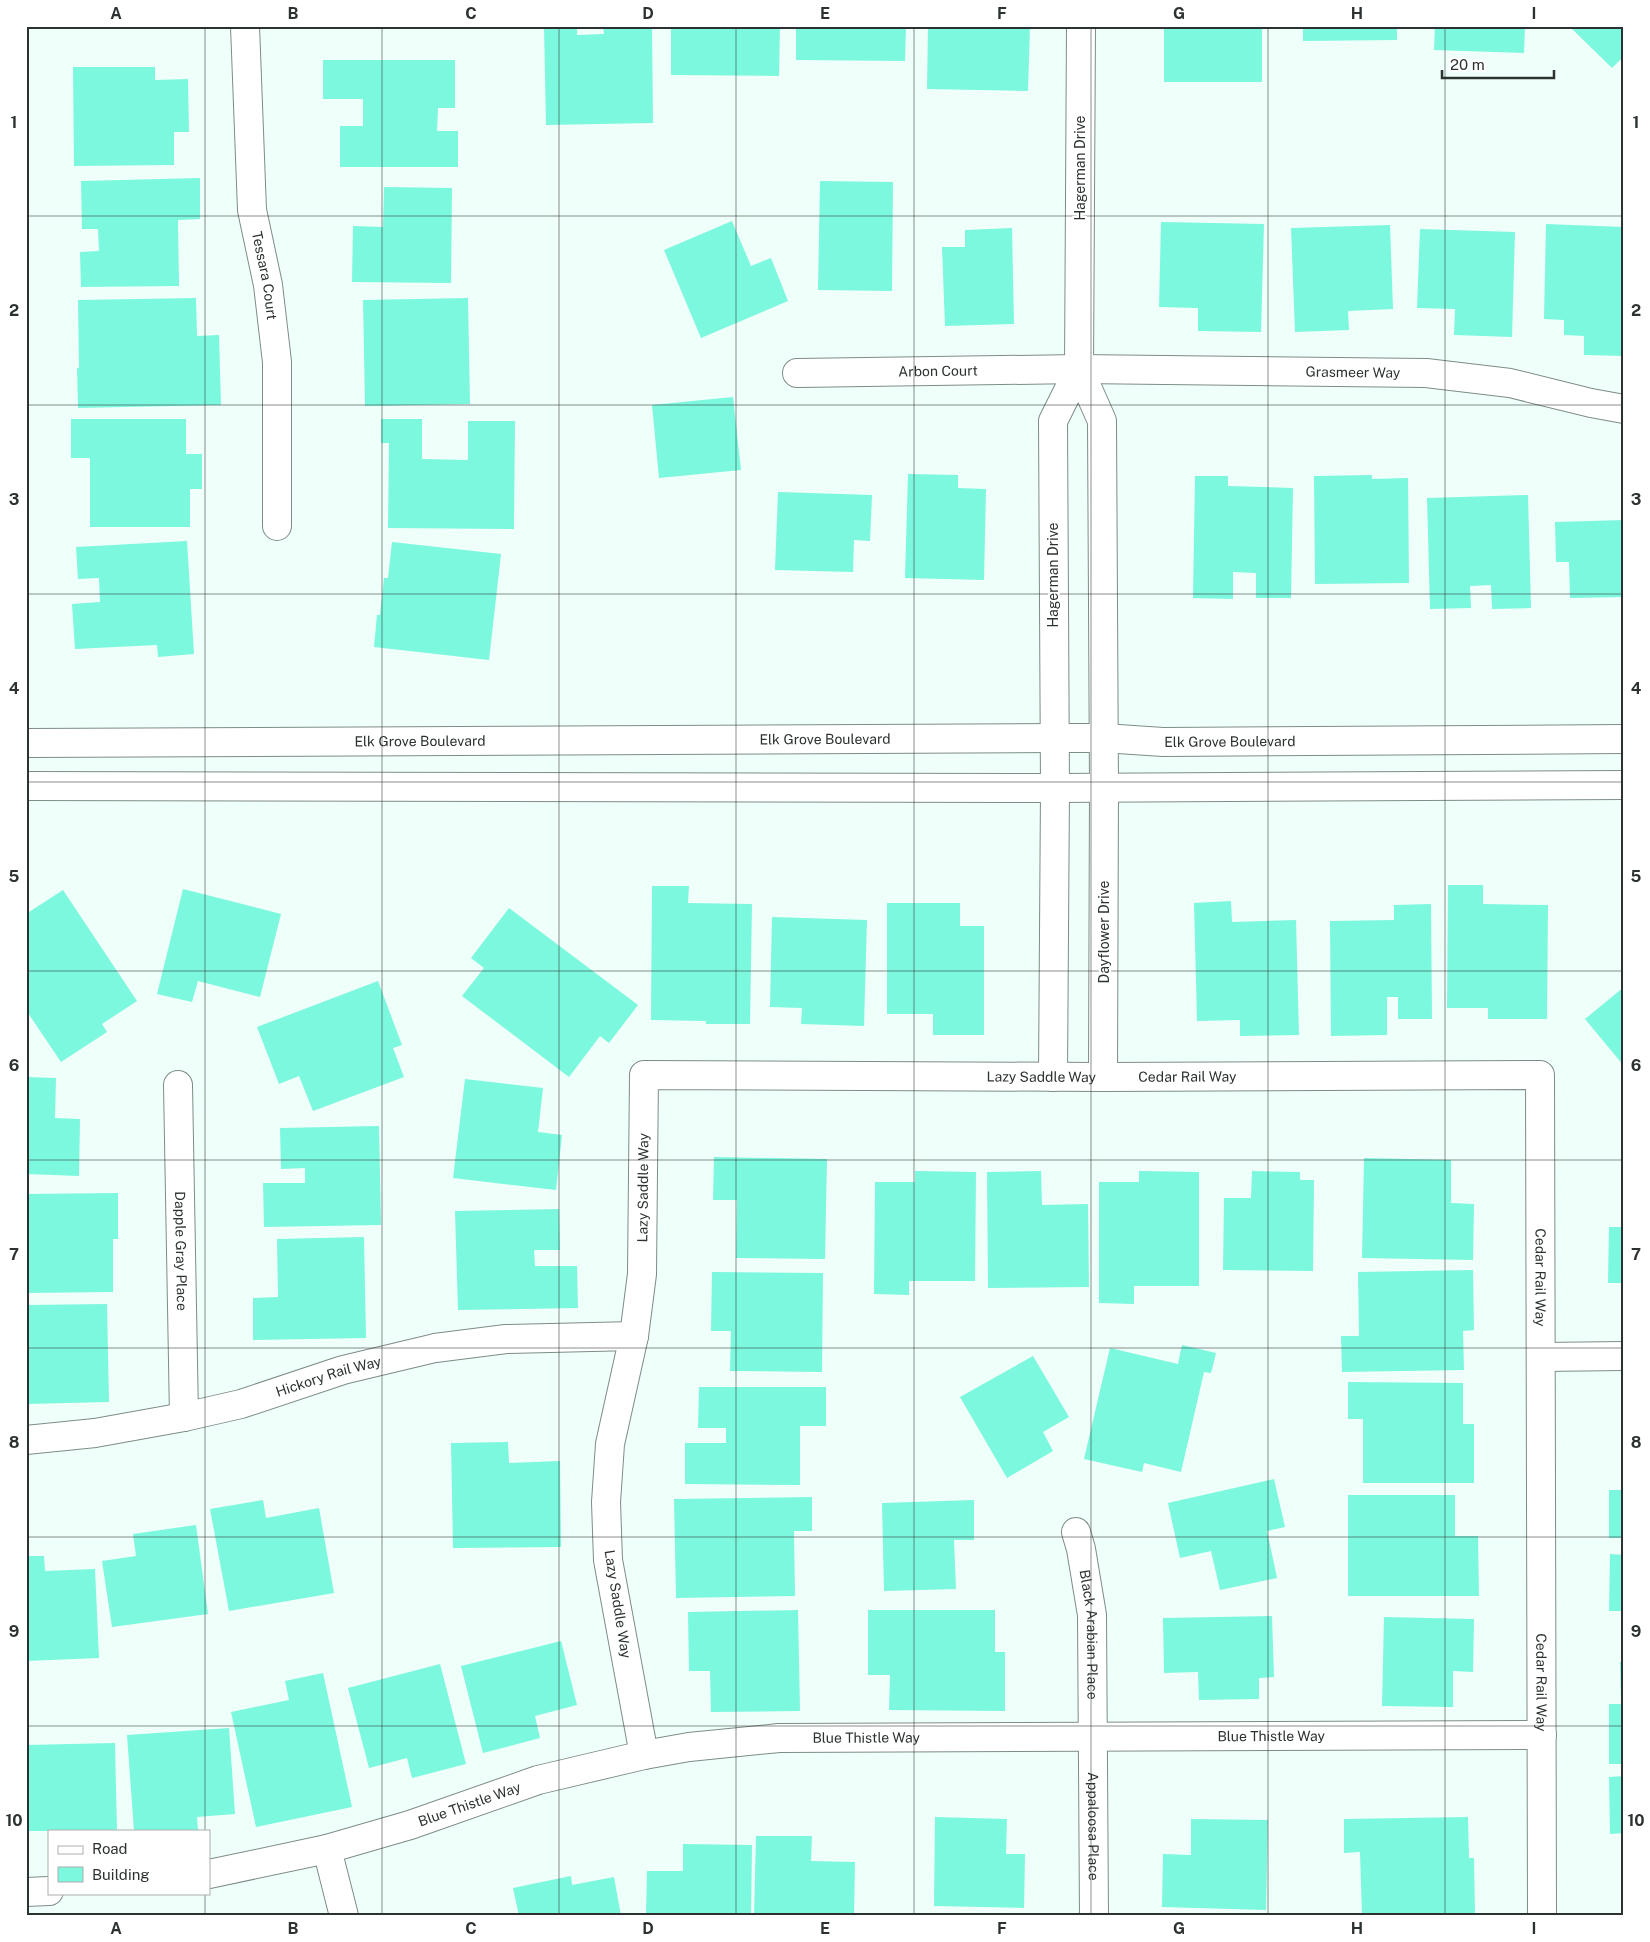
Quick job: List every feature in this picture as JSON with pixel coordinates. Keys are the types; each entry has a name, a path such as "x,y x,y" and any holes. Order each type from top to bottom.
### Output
{"street":[{"name":"Tessara Court","path":"245,26 252,210 268,285 277,362 277,526"},
{"name":"Hagerman Drive","path":"1081,26 1079,369 1102,421 1104,787"},
{"name":"Hagerman Drive","path":"1054,788 1052,421 1079,369"},
{"name":"Arbon Court","path":"797,373 1079,369"},
{"name":"Grasmeer Way","path":"1079,369 1426,374 1510,383 1624,409"},
{"name":"Elk Grove Boulevard","path":"26,743 1053,738 1103,738 1163,742 1624,739"},
{"path":"26,786 1054,788 1624,785"},
{"name":"Dayflower Drive","path":"1103,1077 1104,787"},
{"path":"1053,1077 1054,788"},
{"name":"Lazy Saddle Way","path":"644,1754 608,1560 606,1502 610,1444 634,1336 642,1274 644,1075 1103,1077"},
{"name":"Cedar Rail Way","path":"1103,1077 1540,1075 1542,1916"},
{"name":"Dapple Gray Place","path":"178,1085 184,1417"},
{"name":"Hickory Rail Way","path":"26,1440 95,1433 184,1417 240,1404 343,1370 435,1348 506,1339 634,1336"},
{"path":"1540,1356 1624,1356"},
{"name":"Black Arabian Place","path":"1076,1532 1081,1549 1092,1614 1093,1736"},
{"name":"Blue Thistle Way","path":"210,1874 327,1849 410,1825 538,1780 644,1754 690,1747 779,1738 1542,1735"},
{"name":"Appaloosa Place","path":"1093,1736 1094,1916"},
{"path":"327,1849 344,1916"},
{"path":"26,1892 48,1891"}],"building":[{"path":"544,26 577,26 577,35 604,34 603,26 652,26 653,123 546,125"},
{"path":"671,26 780,26 779,76 671,75"},
{"path":"796,26 906,26 905,61 796,60"},
{"path":"928,26 1030,26 1028,91 927,89"},
{"path":"1164,26 1262,26 1262,82 1164,82"},
{"path":"1303,26 1397,26 1397,40 1303,41"},
{"path":"1435,26 1525,26 1524,53 1434,50"},
{"path":"1569,26 1624,26 1624,56 1612,68"},
{"path":"323,60 455,60 455,108 438,108 437,131 458,131 458,167 340,167 340,126 363,126 363,99 323,99"},
{"path":"73,67 155,67 155,80 188,79 189,132 174,132 174,165 74,166"},
{"path":"200,178 200,219 178,220 179,286 81,287 80,252 99,251 98,229 82,229 81,181"},
{"path":"820,181 893,182 892,291 818,290"},
{"path":"384,187 452,188 451,283 352,282 353,226 383,227"},
{"path":"732,221 751,266 771,258 788,301 701,338 664,250"},
{"path":"1161,222 1264,224 1261,332 1198,331 1198,308 1159,307"},
{"path":"1546,224 1624,227 1624,356 1584,355 1584,336 1564,335 1564,320 1544,319"},
{"path":"1390,225 1393,309 1348,311 1349,330 1295,332 1291,228"},
{"path":"1012,228 1014,324 945,326 942,247 965,247 965,230"},
{"path":"1420,229 1515,232 1512,337 1454,335 1455,309 1417,308"},
{"path":"196,298 197,336 219,335 221,405 78,408 78,300"},
{"path":"468,298 470,404 365,406 363,300"},
{"path":"733,397 741,470 659,478 652,405"},
{"path":"71,419 186,419 186,454 202,454 202,489 190,489 190,527 90,527 90,458 71,458"},
{"path":"381,419 422,419 422,459 468,460 468,421 515,421 514,529 388,528 389,443 381,443"},
{"path":"908,474 958,475 958,488 986,489 984,580 905,578"},
{"path":"1372,475 1372,479 1408,478 1409,583 1315,584 1314,476"},
{"path":"1195,476 1228,476 1228,486 1293,488 1291,598 1256,598 1256,573 1233,572 1233,599 1193,598"},
{"path":"778,492 872,495 870,541 854,540 853,572 775,570"},
{"path":"1528,495 1531,608 1492,609 1491,585 1470,586 1471,608 1430,609 1427,498"},
{"path":"1624,520 1624,597 1570,598 1569,562 1556,562 1555,522"},
{"path":"187,541 194,654 158,657 157,645 75,649 72,604 100,602 99,578 78,579 76,547"},
{"path":"392,542 501,554 489,660 374,647 377,615 380,615 384,578 388,578"},
{"path":"1448,885 1483,885 1483,904 1548,905 1547,1019 1488,1019 1488,1008 1447,1008"},
{"path":"652,886 689,886 688,903 752,904 750,1024 706,1024 706,1021 651,1020"},
{"path":"183,889 281,914 260,997 198,981 192,1002 157,994"},
{"path":"63,890 137,1001 102,1024 107,1032 61,1062 26,1010 26,914"},
{"path":"1231,901 1232,922 1296,920 1299,1035 1240,1036 1240,1020 1197,1021 1194,903"},
{"path":"887,903 960,903 960,926 984,926 984,1035 933,1035 933,1014 887,1014"},
{"path":"1431,904 1432,1019 1398,1019 1398,997 1387,997 1387,1035 1331,1036 1330,921 1394,920 1394,905"},
{"path":"509,908 638,1005 609,1043 600,1036 569,1077 462,996 484,968 471,958"},
{"path":"772,917 867,920 864,1026 801,1024 802,1008 770,1007"},
{"path":"378,981 402,1045 393,1048 404,1077 313,1111 299,1076 279,1084 257,1027"},
{"path":"1624,987 1624,1066 1585,1019"},
{"path":"26,1077 56,1078 55,1118 80,1119 79,1176 26,1174"},
{"path":"465,1079 543,1088 538,1132 562,1135 556,1190 453,1178"},
{"path":"379,1126 381,1225 264,1227 263,1183 305,1183 305,1168 281,1169 280,1128"},
{"path":"714,1157 827,1159 825,1259 736,1258 737,1200 713,1200"},
{"path":"1364,1158 1451,1160 1451,1203 1474,1204 1473,1260 1362,1258"},
{"path":"915,1171 976,1172 975,1281 909,1281 909,1295 874,1294 875,1182 915,1182"},
{"path":"1041,1171 1042,1205 1088,1204 1089,1287 988,1288 987,1172"},
{"path":"1139,1171 1199,1172 1199,1286 1134,1286 1134,1304 1099,1303 1099,1182 1139,1182"},
{"path":"1252,1171 1300,1172 1300,1180 1314,1180 1313,1271 1223,1270 1224,1198 1251,1198"},
{"path":"118,1193 118,1239 113,1239 113,1292 26,1293 26,1194"},
{"path":"559,1209 560,1250 534,1250 535,1266 577,1266 578,1308 458,1310 455,1211"},
{"path":"1609,1227 1624,1227 1624,1283 1608,1283"},
{"path":"364,1237 366,1338 253,1340 253,1298 278,1297 277,1239"},
{"path":"1473,1270 1474,1330 1463,1331 1464,1370 1342,1372 1341,1336 1359,1336 1358,1272"},
{"path":"712,1272 823,1273 822,1372 730,1371 731,1331 711,1331"},
{"path":"107,1304 109,1402 26,1404 26,1305"},
{"path":"1182,1345 1216,1353 1211,1373 1204,1372 1181,1472 1144,1463 1142,1472 1084,1459 1110,1348 1178,1364"},
{"path":"1033,1356 1069,1417 1043,1432 1053,1451 1007,1478 960,1397"},
{"path":"1348,1382 1463,1383 1463,1424 1474,1424 1474,1483 1363,1483 1363,1419 1348,1419"},
{"path":"699,1387 826,1387 826,1426 800,1426 800,1485 685,1484 685,1443 726,1443 726,1428 698,1428"},
{"path":"508,1442 509,1463 560,1461 561,1547 453,1548 451,1443"},
{"path":"1274,1479 1285,1527 1267,1531 1277,1578 1220,1590 1211,1551 1180,1558 1168,1503"},
{"path":"1609,1490 1624,1490 1624,1538 1609,1538"},
{"path":"1348,1495 1455,1495 1455,1536 1478,1536 1479,1596 1348,1596"},
{"path":"812,1497 812,1531 794,1531 795,1596 676,1598 674,1499"},
{"path":"263,1500 266,1518 319,1508 334,1593 229,1611 210,1509"},
{"path":"974,1500 974,1540 954,1540 956,1589 884,1591 882,1503"},
{"path":"196,1525 208,1614 112,1627 102,1561 136,1556 133,1534"},
{"path":"1610,1554 1624,1555 1624,1611 1609,1611"},
{"path":"26,1556 44,1556 45,1571 95,1569 99,1658 26,1661"},
{"path":"798,1610 800,1711 711,1712 710,1671 689,1671 688,1612"},
{"path":"868,1610 995,1610 995,1652 1005,1652 1005,1711 889,1710 890,1675 868,1675"},
{"path":"1272,1616 1274,1677 1259,1678 1259,1699 1199,1700 1198,1672 1164,1673 1163,1618"},
{"path":"1384,1617 1474,1619 1473,1672 1453,1671 1453,1707 1382,1706"},
{"path":"561,1641 577,1705 535,1716 540,1738 483,1753 461,1666"},
{"path":"1620,1662 1624,1662 1624,1764 1609,1764 1609,1704 1621,1704"},
{"path":"440,1664 466,1764 412,1778 407,1758 369,1768 348,1688"},
{"path":"323,1673 352,1807 256,1827 231,1712 289,1700 285,1681"},
{"path":"229,1728 235,1814 197,1817 198,1830 134,1830 127,1735"},
{"path":"115,1743 117,1830 26,1831 26,1745"},
{"path":"1624,1776 1624,1833 1610,1834 1609,1777"},
{"path":"935,1817 1007,1819 1006,1854 1025,1854 1024,1908 934,1906"},
{"path":"1468,1817 1469,1858 1474,1858 1475,1916 1362,1916 1360,1852 1344,1853 1344,1819"},
{"path":"1191,1819 1268,1820 1266,1910 1162,1907 1163,1854 1191,1855"},
{"path":"756,1836 812,1836 811,1861 855,1862 854,1916 754,1916"},
{"path":"683,1844 752,1845 751,1916 646,1916 647,1871 683,1871"},
{"path":"571,1876 572,1885 614,1877 621,1916 519,1916 513,1888"}]}
